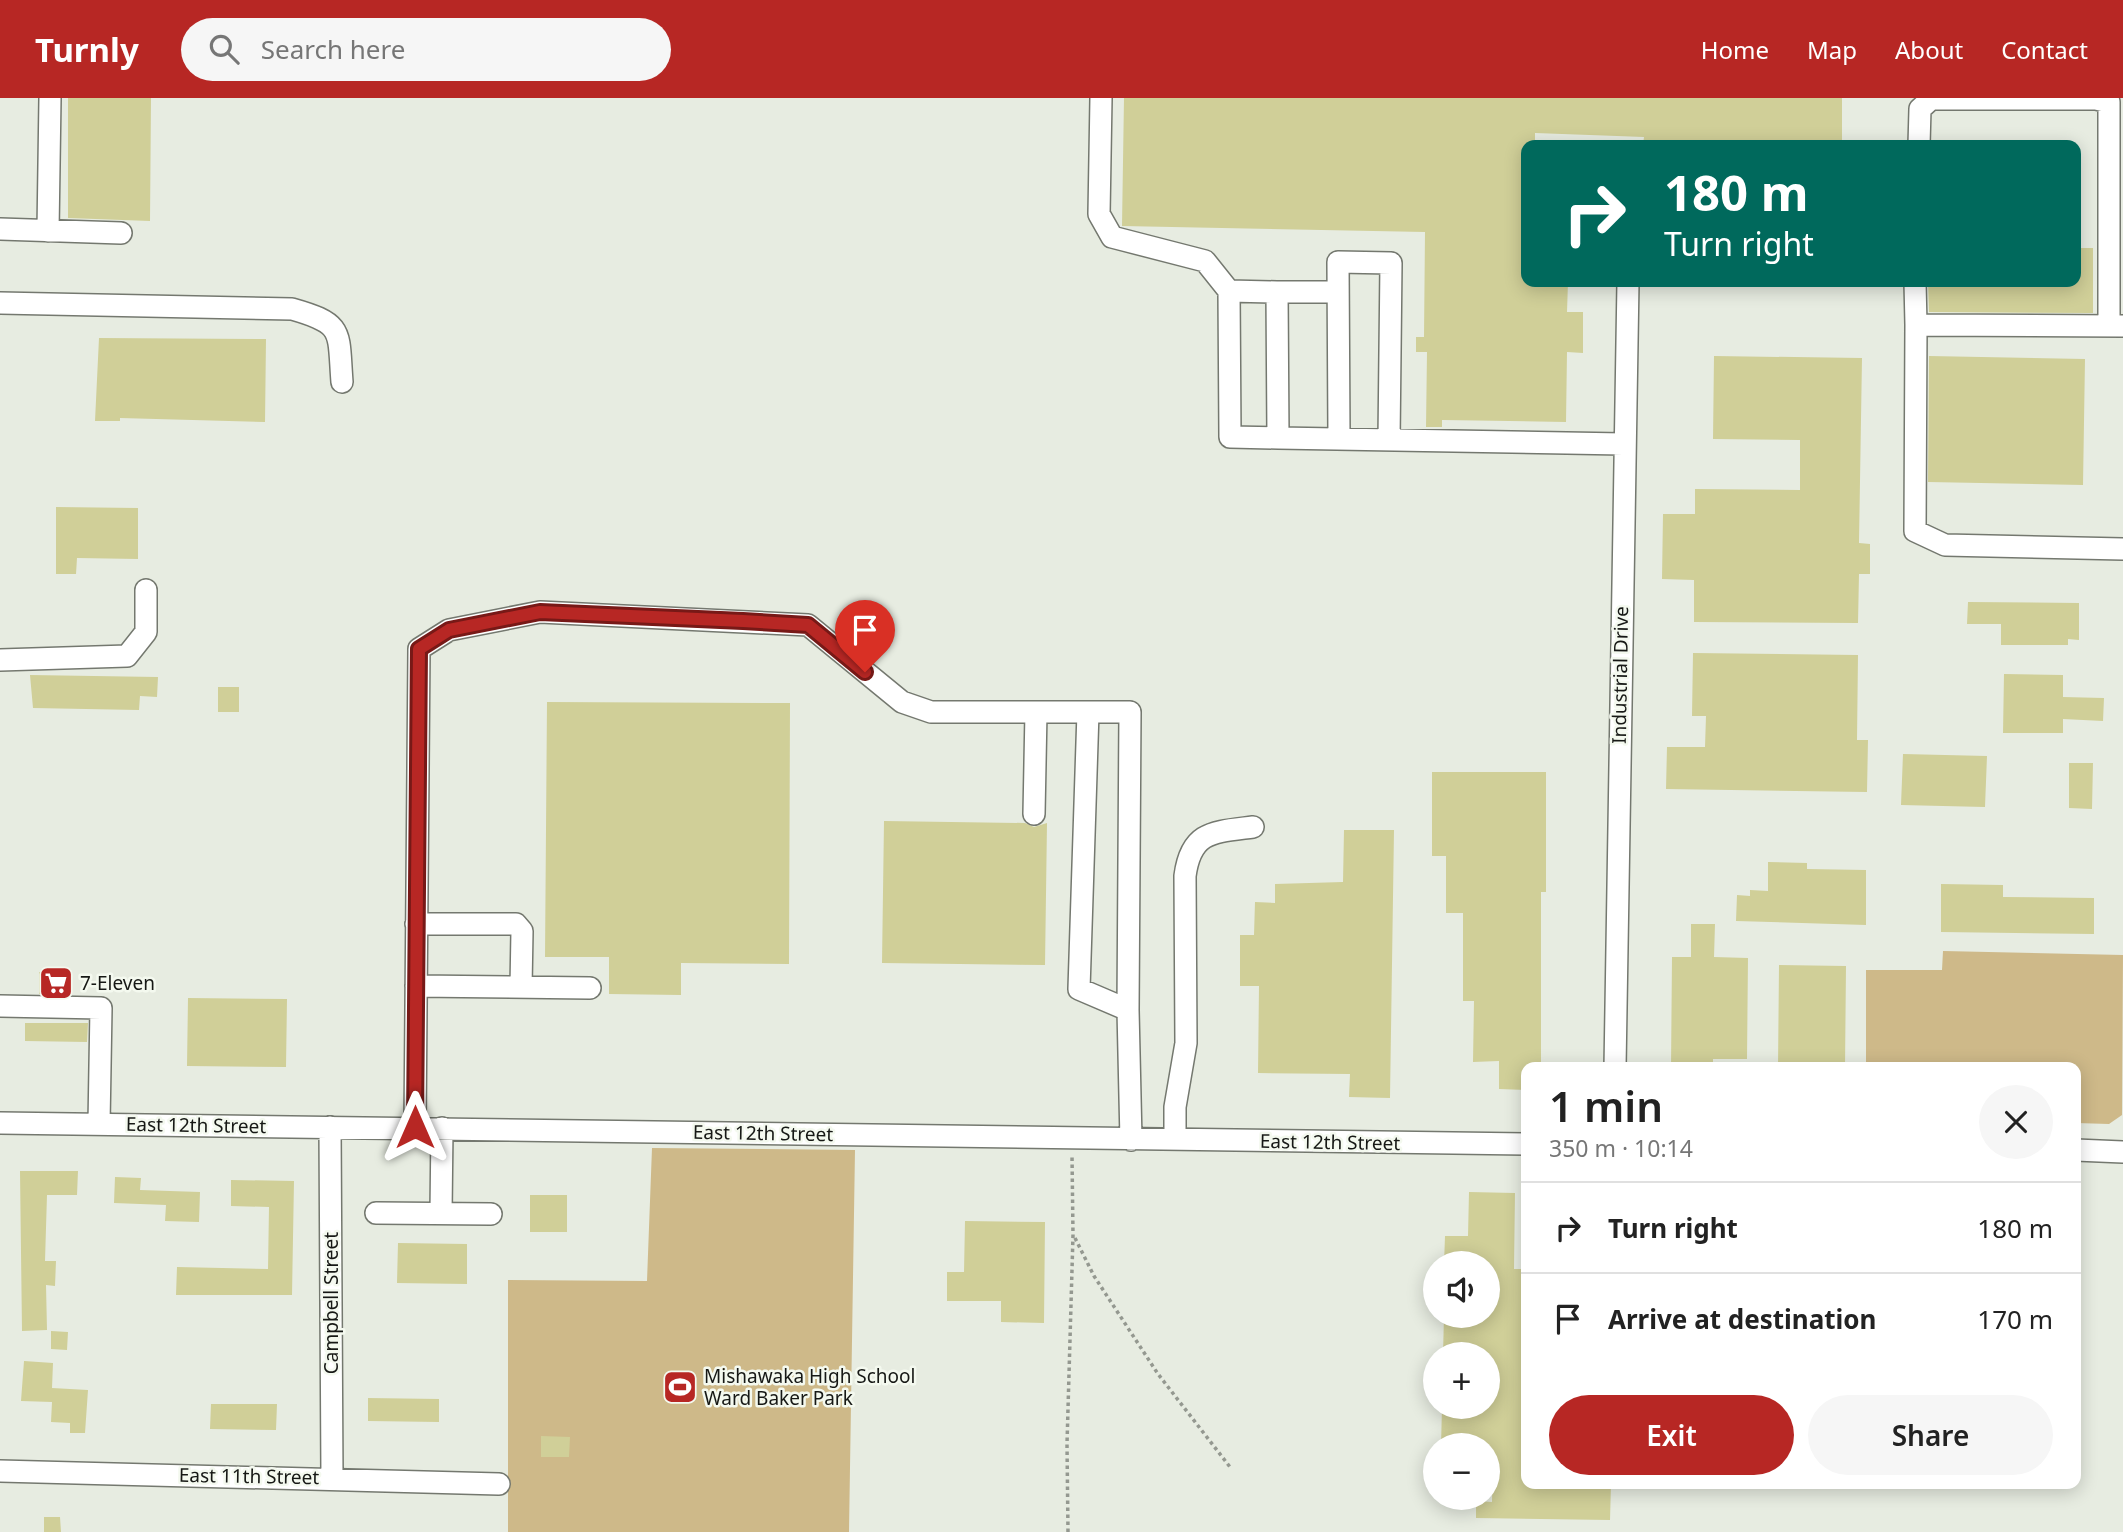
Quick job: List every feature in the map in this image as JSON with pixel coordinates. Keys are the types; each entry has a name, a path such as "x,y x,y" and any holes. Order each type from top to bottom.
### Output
{"street":[{"path":"48,231 50,98"},
{"path":"1101,98 1099,214 1112,237 1205,261 1229,291 1230,437 1623,444"},
{"path":"1916,326 2116,326 2109,102 2101,99 1931,99 1920,109 1919,140"},
{"path":"0,229 121,233"},
{"path":"1339,438 1338,262 1391,263 1389,440"},
{"name":"Industrial Drive","path":"1615,1062 1623,444 1628,287"},
{"path":"1915,287 1915,531 1945,545 2123,549"},
{"path":"1229,291 1338,292"},
{"path":"1277,292 1278,438"},
{"path":"0,303 292,309 324,318 338,333 342,382"},
{"path":"0,660 127,656 146,632 146,590"},
{"path":"415,1127 419,649 449,630 540,612 808,625 902,702 931,712 1130,712 1128,1010 1131,1140"},
{"path":"1034,814 1036,712"},
{"path":"1088,712 1079,989 1128,1010"},
{"path":"1175,1139 1175,1107 1186,1043 1187,858 1194,845 1205,836 1217,831 1253,827"},
{"path":"416,924 516,924 522,931 522,987"},
{"path":"416,986 590,988"},
{"path":"0,1006 101,1008 99,1124"},
{"name":"East 12th Street","path":"0,1124 415,1127 1521,1144"},
{"name":"Campbell Street","path":"330,1127 332,1478"},
{"path":"440,1213 442,1128"},
{"path":"2081,1150 2123,1152"},
{"path":"376,1213 491,1214"},
{"name":"East 11th Street","path":"0,1471 499,1484"}],"path":[{"path":"1068,1532 1067,1444 1073,1235 1071,1139"},
{"path":"1073,1235 1094,1276 1158,1374 1230,1467"}],"shaded area":[{"path":"1943,951 2123,955 2122,1115 2109,1124 2081,1123 2081,1062 1866,1062 1866,970 1942,970"},
{"name":"Mishawaka High School Ward Baker Park","path":"652,1148 855,1150 849,1532 508,1532 508,1280 647,1281"}],"building":[{"path":"68,98 151,98 150,221 68,218"},
{"path":"1124,98 1842,98 1842,140 1644,140 1644,137 1535,133 1535,140 1521,140 1521,287 1568,287 1567,312 1583,312 1583,353 1567,352 1566,422 1442,420 1442,427 1426,427 1427,352 1416,352 1416,337 1424,337 1425,232 1122,226"},
{"path":"2081,248 2093,248 2093,313 1929,312 1928,287 2081,287"},
{"path":"99,338 266,339 265,422 120,418 120,421 95,421"},
{"path":"1714,356 1862,358 1859,543 1870,544 1870,574 1859,574 1858,623 1694,622 1694,580 1662,579 1663,514 1695,514 1695,489 1800,490 1800,440 1713,439"},
{"path":"1929,356 2085,359 2083,485 1928,482"},
{"path":"56,507 138,508 138,559 77,558 76,574 56,574"},
{"path":"1968,602 2079,603 2079,640 2068,639 2068,645 2001,645 2001,624 1967,624"},
{"path":"1693,653 1858,655 1857,740 1868,740 1867,792 1666,789 1667,747 1705,747 1706,716 1692,716"},
{"path":"2004,674 2063,675 2063,697 2104,698 2103,721 2063,719 2063,733 2003,733"},
{"path":"30,675 158,677 157,697 140,696 139,710 33,708"},
{"path":"218,687 239,687 239,712 218,712"},
{"path":"547,702 790,703 789,964 681,963 681,995 609,994 609,957 545,957"},
{"path":"1903,754 1987,756 1985,807 1901,805"},
{"path":"2069,763 2093,763 2092,809 2069,808"},
{"path":"1432,772 1546,772 1546,892 1541,892 1541,1062 1521,1062 1521,1090 1499,1089 1499,1061 1473,1062 1474,1001 1463,1001 1463,913 1446,913 1446,856 1432,856"},
{"path":"884,821 1025,823 1034,827 1047,823 1045,965 882,963"},
{"path":"1344,830 1394,830 1390,1098 1349,1097 1350,1074 1258,1073 1259,986 1240,986 1240,935 1254,935 1255,902 1275,903 1275,884 1343,882"},
{"path":"1768,862 1807,863 1807,869 1866,870 1866,925 1736,921 1737,895 1750,896 1750,890 1768,891"},
{"path":"1941,884 2003,885 2003,897 2094,898 2094,934 1941,932"},
{"path":"1691,924 1715,924 1714,957 1748,958 1747,1059 1671,1062 1672,957 1691,957"},
{"path":"1779,965 1846,966 1845,1062 1778,1062"},
{"name":"7-Eleven","path":"39,972 72,973 72,994 39,994"},
{"path":"188,998 287,999 286,1067 187,1066"},
{"name":"7-Eleven","path":"25,1023 88,1023 87,1042 25,1041"},
{"path":"20,1171 78,1171 77,1195 47,1195 45,1261 56,1261 55,1286 46,1285 47,1330 22,1331"},
{"path":"115,1177 141,1178 140,1190 200,1192 199,1222 165,1221 166,1205 114,1203"},
{"path":"231,1180 294,1181 292,1295 176,1295 177,1267 268,1269 269,1207 231,1206"},
{"path":"1469,1192 1515,1193 1514,1269 1521,1269 1521,1489 1611,1489 1610,1520 1476,1518 1476,1510 1500,1510 1500,1433 1441,1433 1442,1419 1500,1419 1500,1342 1443,1342 1444,1328 1500,1328 1500,1251 1444,1251 1445,1236 1468,1236"},
{"path":"530,1195 567,1195 567,1232 530,1232"},
{"path":"965,1221 1045,1222 1044,1323 1001,1322 1001,1301 947,1301 947,1272 964,1272"},
{"path":"398,1243 467,1244 467,1284 397,1283"},
{"path":"51,1331 68,1332 67,1350 51,1349"},
{"path":"24,1361 53,1363 52,1388 88,1390 85,1433 70,1433 70,1423 51,1422 52,1402 21,1401"},
{"path":"368,1398 439,1399 439,1422 368,1421"},
{"path":"211,1404 277,1404 276,1430 210,1429"},
{"path":"541,1436 570,1437 569,1457 541,1457"},
{"path":"44,1517 60,1517 61,1532 44,1532"}],"place":[{"name":"7-Eleven","path":"56,983"},
{"name":"Mishawaka High School Ward Baker Park","path":"680,1387"}],"route":[{"path":"415,1127 419,649 449,630 540,612 743,621 808,625 865,672"}]}
